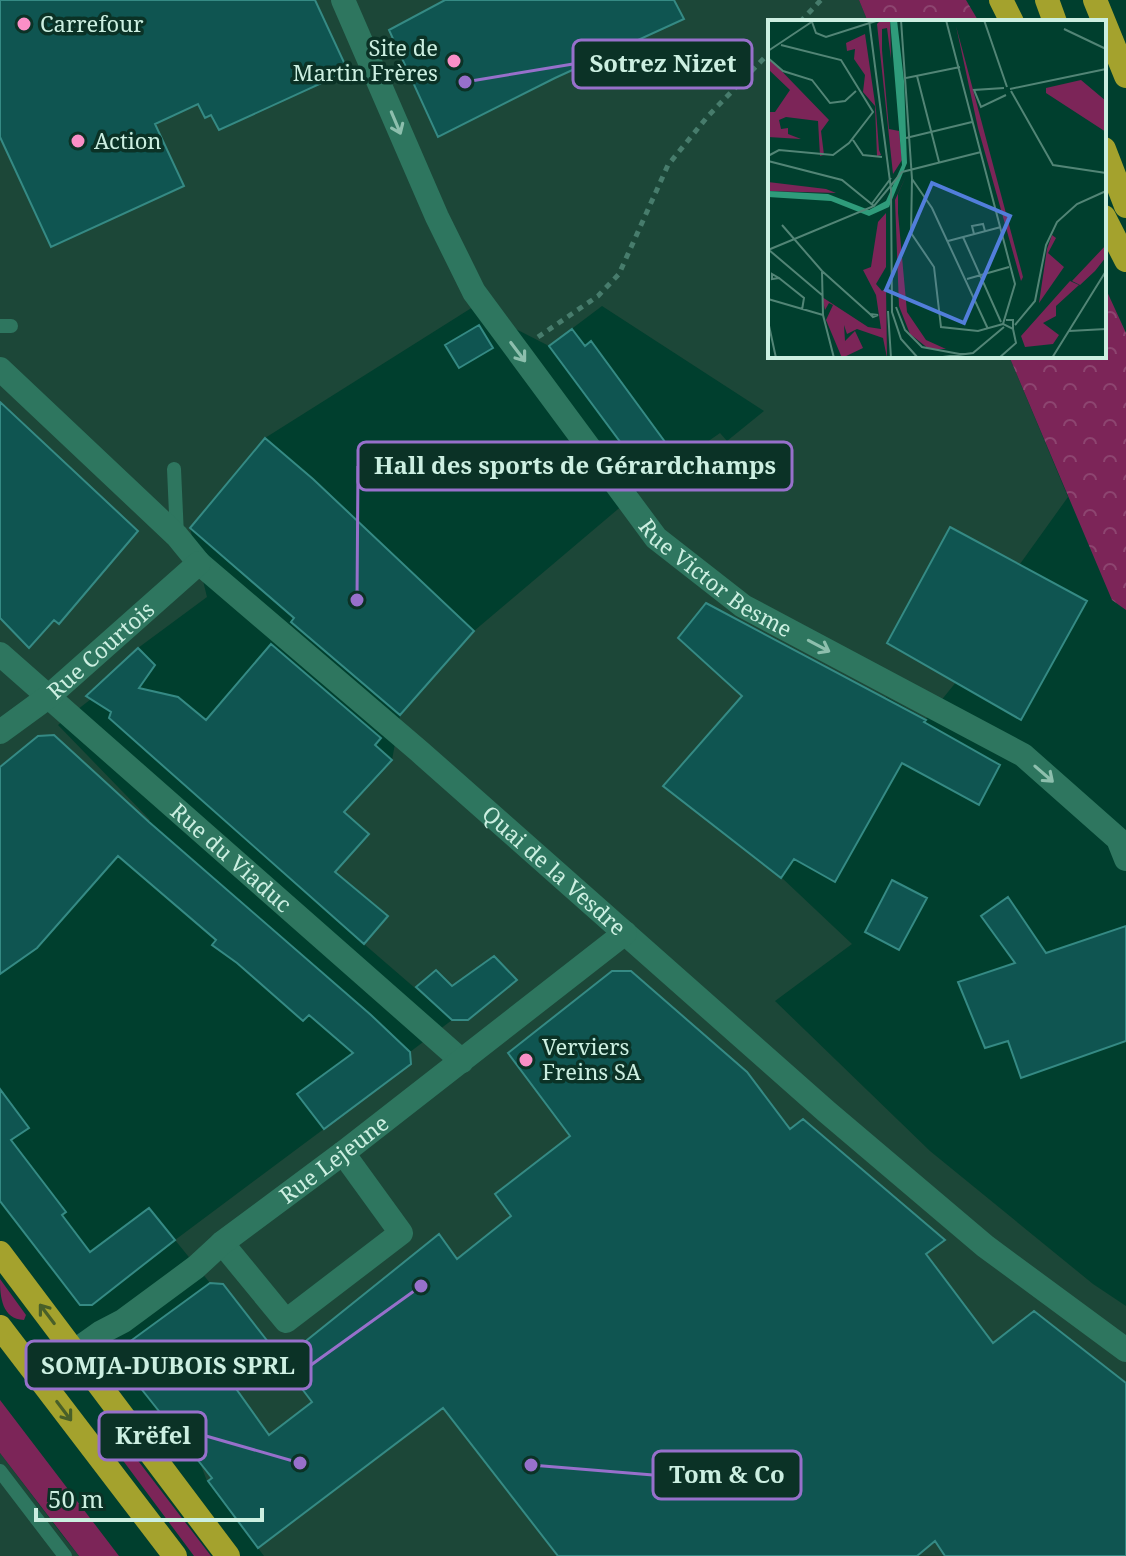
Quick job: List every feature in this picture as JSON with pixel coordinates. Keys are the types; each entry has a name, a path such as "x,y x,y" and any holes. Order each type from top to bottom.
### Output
{"highway":[{"path":"1001,0 1011,20"},
{"path":"1047,0 1054,20"},
{"path":"1095,0 1103,20"},
{"path":"1106,27 1126,76"},
{"path":"1106,154 1126,206"},
{"path":"1106,221 1126,260"},
{"path":"0,1253 228,1556"},
{"path":"0,1327 175,1556"}],"street":[{"name":"Rue Victor Besme","path":"343,0 437,217 474,292 656,538 743,606 1023,755 1118,839 1126,859"},
{"name":"Quai de la Vesdre","path":"0,369 177,536 199,563 419,751 815,1101 985,1246 1126,1350"},
{"name":"Rue Courtois","path":"0,732 48,697 199,563"},
{"name":"Rue du Viaduc","path":"0,654 462,1061"},
{"name":"Rue Lejeune","path":"38,1377 74,1350 123,1321 196,1267 222,1243 343,1153 625,933"},
{"path":"222,1243 286,1321 401,1233 343,1153"}],"lane":[{"path":"174,469 177,536"},
{"path":"0,1471 65,1556"}],"path":[{"path":"802,20 821,0"},
{"path":"516,350 563,322 598,296 619,274 668,165 708,116 768,54"}],"shaded area":[{"path":"0,0 859,0 867,20 768,20 768,358 1010,358 1068,497 1020,564 957,681 926,719 886,697 781,877 852,944 775,1001 930,1151 1093,1284 1126,1306 1126,1556 264,1556 207,1481 200,1463 246,1430 215,1384 269,1342 223,1284 210,1283 175,1240 411,1064 410,1052 452,1020 189,787 291,669 392,760 400,716 474,631 650,482 720,433 727,441 764,411 602,306 549,346 473,307 265,438 190,528 207,597 138,648 91,691 91,699 58,725 150,820 39,946 0,974"},
{"path":"0,1453 63,1536 79,1556 0,1556"}],"green space":[{"path":"859,0 966,0 978,20 867,20"},
{"path":"1106,289 1126,333 1126,610 1112,600 1010,358 1106,358"},
{"path":"0,1279 26,1315 24,1320 11,1316 4,1306"},
{"path":"0,1400 119,1556 79,1556 0,1453"},
{"path":"113,1428 211,1556 194,1556 104,1435"}],"building":[{"path":"0,0 315,0 348,71 219,130 211,115 205,118 198,104 155,124 184,186 51,247 0,137"},
{"name":"Site de Martin Frères","path":"445,0 674,0 684,19 555,78 438,137 389,30"},
{"path":"479,325 493,348 459,368 445,345"},
{"path":"572,329 585,346 591,341 679,461 650,482 549,346"},
{"path":"0,402 138,531 59,624 54,620 29,648 0,618"},
{"path":"265,438 313,479 474,631 400,715 291,622 294,618 190,528"},
{"path":"950,527 1087,601 1021,720 887,643"},
{"path":"706,603 926,720 924,722 1000,765 979,805 902,763 835,882 794,859 781,878 663,786 742,696 678,638"},
{"path":"271,644 381,738 375,745 392,760 344,812 369,834 335,872 388,916 364,944 109,718 111,712 86,696 138,648 155,665 139,688 178,697 206,720"},
{"path":"54,735 371,1015 410,1052 411,1064 324,1129 297,1094 353,1053 309,1015 303,1021 212,945 216,940 118,856 37,948 0,974 0,767 38,736"},
{"path":"892,880 927,898 899,950 865,932"},
{"path":"1008,897 1046,953 1126,926 1126,1041 1021,1078 1008,1041 985,1048 958,982 1015,963 981,916"},
{"path":"494,956 517,980 468,1020 452,1020 416,987 436,970 452,986"},
{"path":"612,971 631,971 747,1072 790,1129 803,1119 945,1240 926,1254 993,1343 1034,1311 1126,1383 1126,1556 945,1556 935,1541 917,1556 558,1556 443,1408 258,1548 208,1481 212,1478 120,1362 121,1348 210,1283 223,1284 269,1343 227,1376 269,1435 312,1402 281,1361 439,1234 457,1259 511,1216 495,1194 570,1136 508,1053"},
{"path":"0,1089 29,1128 11,1140 66,1212 62,1215 90,1252 149,1208 175,1240 92,1305 80,1305 0,1201"}],"place":[{"name":"Carrefour","path":"24,24"},
{"name":"Site de Martin Frères","path":"454,61"},
{"name":"Sotrez Nizet","path":"465,82"},
{"name":"Action","path":"78,141"},
{"name":"Hall des sports de Gérardchamps","path":"357,600"},
{"name":"Verviers Freins SA","path":"526,1060"},
{"name":"SOMJA-DUBOIS SPRL","path":"421,1286"},
{"name":"Krëfel","path":"300,1463"},
{"name":"Tom & Co","path":"531,1465"}]}
